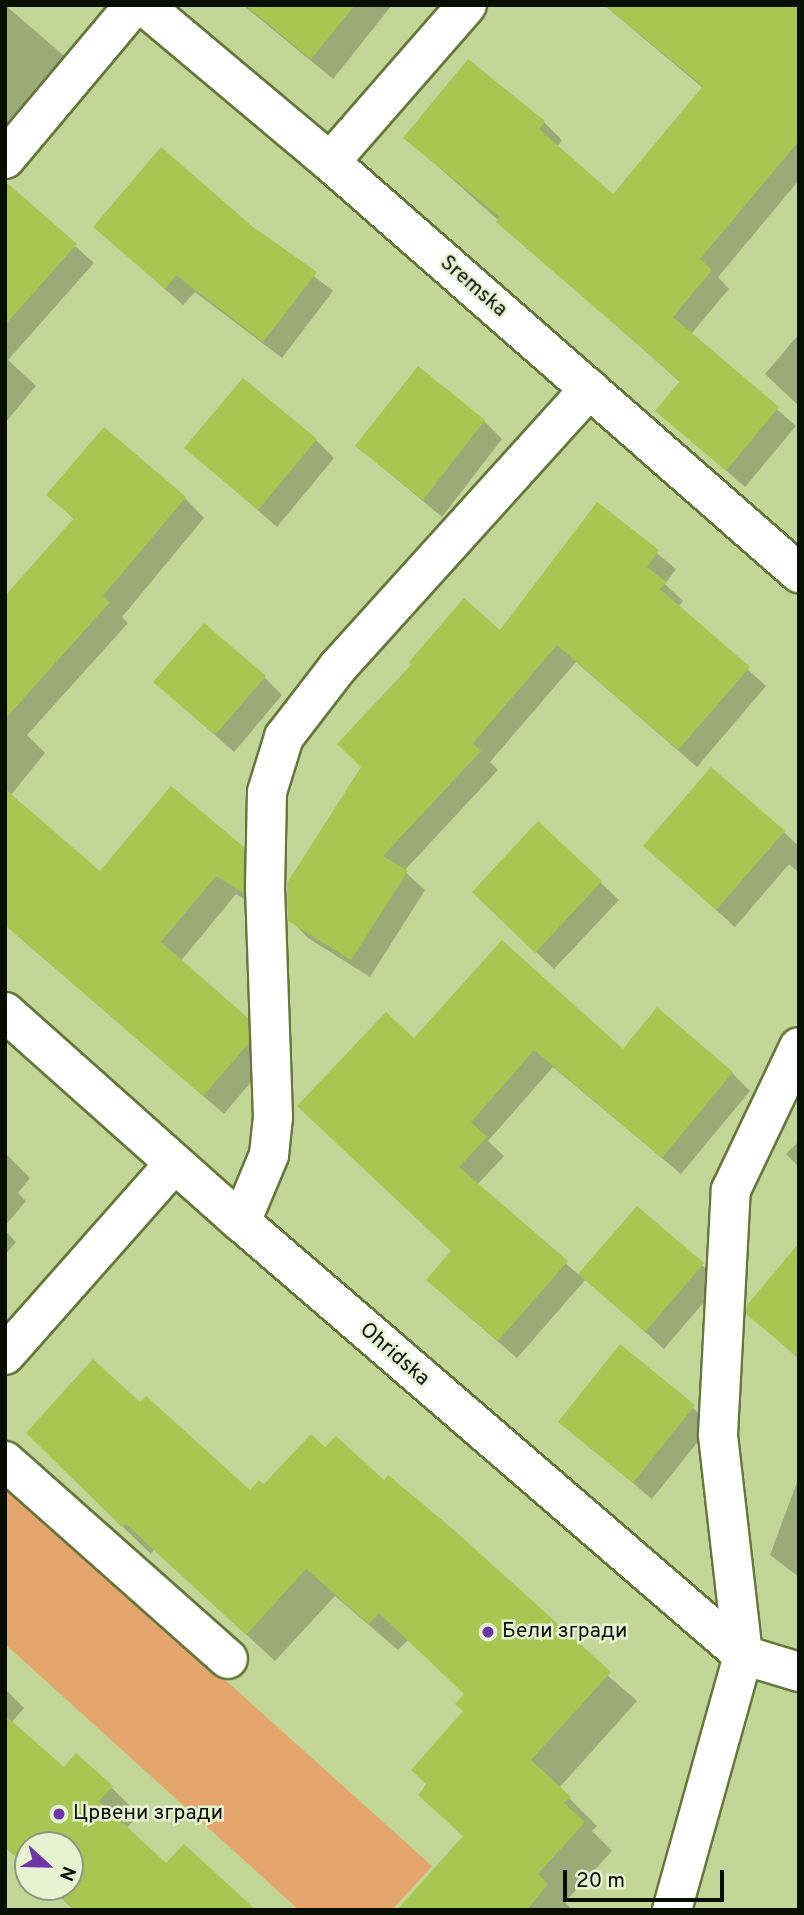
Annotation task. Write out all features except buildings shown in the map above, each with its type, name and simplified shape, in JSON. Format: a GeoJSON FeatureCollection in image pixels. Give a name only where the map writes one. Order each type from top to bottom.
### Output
{"type":"FeatureCollection","features":[{"type":"Feature","properties":{"kind":"street"},"geometry":{"type":"LineString","coordinates":[[5,159],[134,5]]}},
{"type":"Feature","properties":{"kind":"street","name":"Sremska"},"geometry":{"type":"LineString","coordinates":[[143,5],[330,162],[799,573]]}},
{"type":"Feature","properties":{"kind":"street"},"geometry":{"type":"LineString","coordinates":[[330,162],[467,5]]}},
{"type":"Feature","properties":{"kind":"street"},"geometry":{"type":"LineString","coordinates":[[241,1222],[269,1155],[274,1117],[265,888],[267,792],[284,737],[338,667],[589,389]]}},
{"type":"Feature","properties":{"kind":"street","name":"Ohridska"},"geometry":{"type":"LineString","coordinates":[[5,1012],[241,1222],[743,1655],[799,1672]]}},
{"type":"Feature","properties":{"kind":"street"},"geometry":{"type":"LineString","coordinates":[[672,1910],[743,1655],[718,1434],[731,1190],[799,1046]]}},
{"type":"Feature","properties":{"kind":"street"},"geometry":{"type":"LineString","coordinates":[[5,1355],[72,1285],[175,1163]]}},
{"type":"Feature","properties":{"kind":"street"},"geometry":{"type":"LineString","coordinates":[[5,1461],[228,1659]]}},
{"type":"Feature","properties":{"kind":"shaded area"},"geometry":{"type":"Polygon","coordinates":[[[5,1482],[432,1866],[392,1910],[299,1910],[5,1644],[5,1482]]]}},
{"type":"Feature","properties":{"kind":"place","name":"Бели згради"},"geometry":{"type":"Point","coordinates":[488,1632]}},
{"type":"Feature","properties":{"kind":"place","name":"Црвени згради"},"geometry":{"type":"Point","coordinates":[59,1814]}}]}
